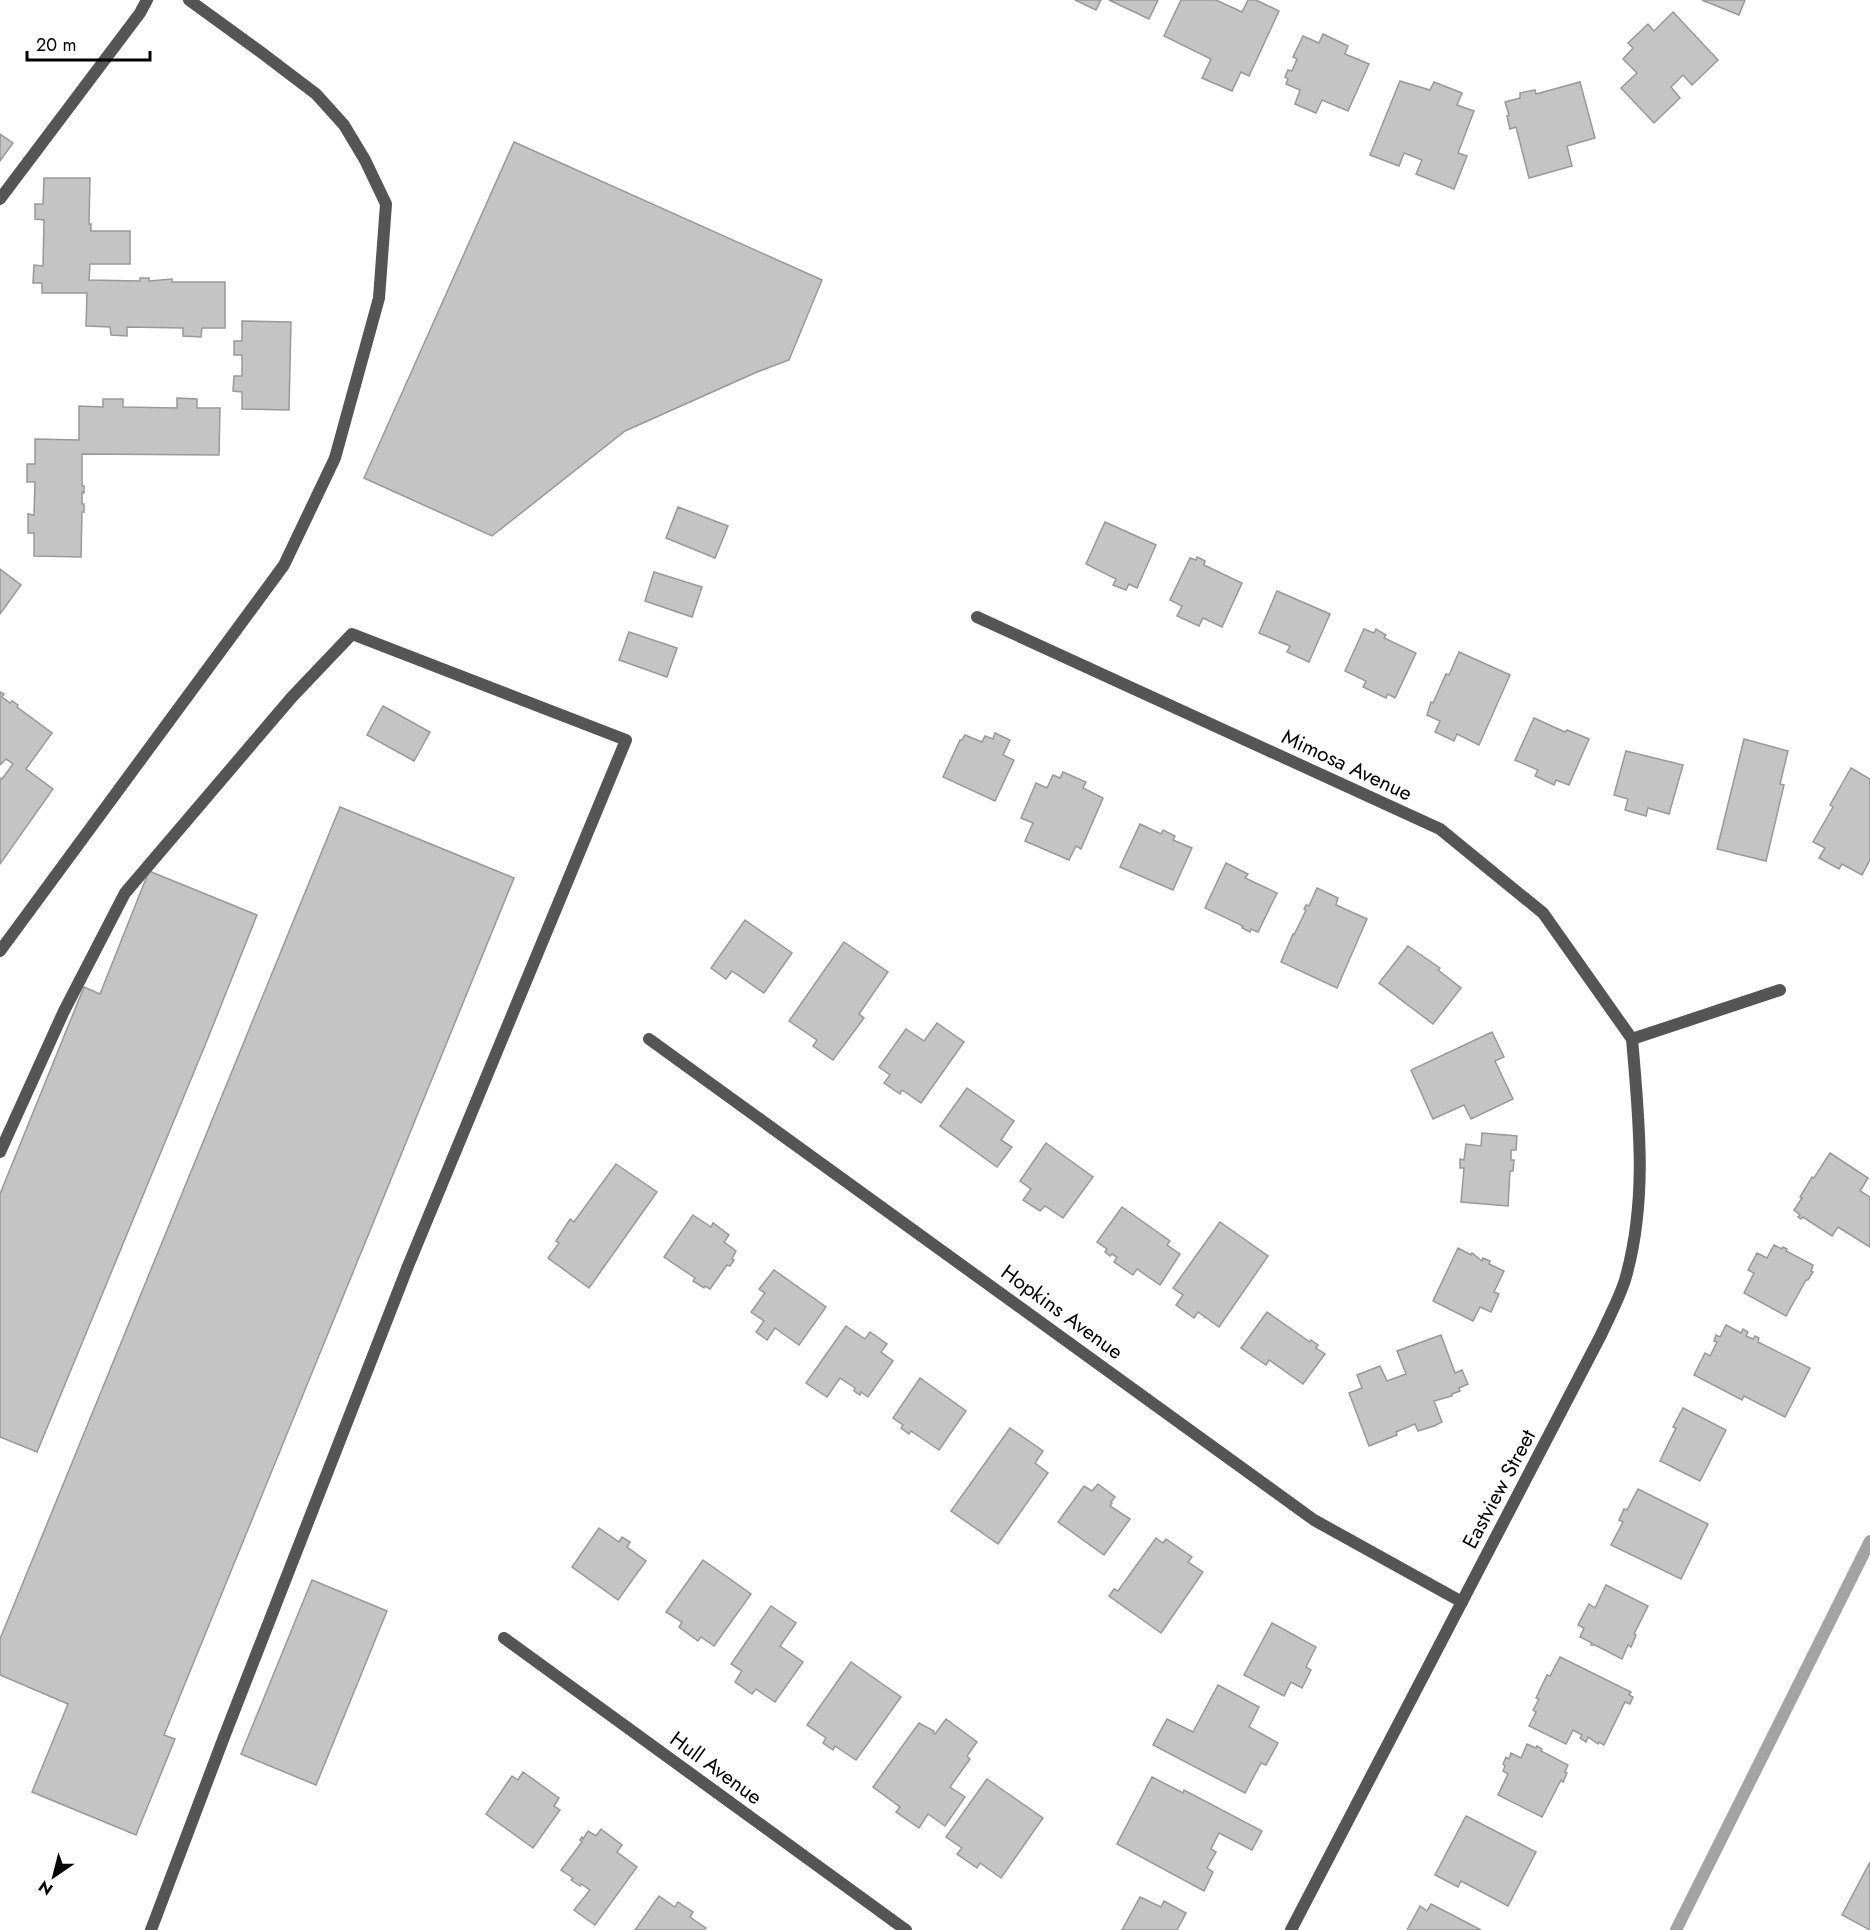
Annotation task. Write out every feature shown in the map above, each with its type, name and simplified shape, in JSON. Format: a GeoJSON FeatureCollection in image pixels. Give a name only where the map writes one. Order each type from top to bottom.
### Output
{"type":"FeatureCollection","features":[{"type":"Feature","properties":{"kind":"street"},"geometry":{"type":"LineString","coordinates":[[0,199],[147,0]]}},
{"type":"Feature","properties":{"kind":"street"},"geometry":{"type":"LineString","coordinates":[[0,951],[284,565],[335,458],[379,298],[386,204],[365,160],[344,125],[316,94],[189,0]]}},
{"type":"Feature","properties":{"kind":"street","name":"Mimosa Avenue"},"geometry":{"type":"LineString","coordinates":[[977,617],[1440,829],[1543,913],[1632,1039]]}},
{"type":"Feature","properties":{"kind":"street"},"geometry":{"type":"LineString","coordinates":[[0,1152],[64,1011],[124,893],[292,697],[351,634],[626,740],[408,1266],[151,1930]]}},
{"type":"Feature","properties":{"kind":"street"},"geometry":{"type":"LineString","coordinates":[[1632,1039],[1780,990]]}},
{"type":"Feature","properties":{"kind":"street","name":"Hopkins Avenue"},"geometry":{"type":"LineString","coordinates":[[649,1039],[1314,1520],[1462,1602]]}},
{"type":"Feature","properties":{"kind":"street","name":"Eastview Street"},"geometry":{"type":"LineString","coordinates":[[1291,1930],[1601,1335],[1624,1282],[1635,1238],[1640,1187],[1641,1140],[1632,1039]]}},
{"type":"Feature","properties":{"kind":"street","name":"Hull Avenue"},"geometry":{"type":"LineString","coordinates":[[504,1638],[906,1930]]}},
{"type":"Feature","properties":{"kind":"building"},"geometry":{"type":"Polygon","coordinates":[[[1075,0],[1101,0],[1096,10],[1075,0]]]}},
{"type":"Feature","properties":{"kind":"building"},"geometry":{"type":"Polygon","coordinates":[[[1109,0],[1158,0],[1149,19],[1109,0]]]}},
{"type":"Feature","properties":{"kind":"building"},"geometry":{"type":"Polygon","coordinates":[[[1181,0],[1216,0],[1242,12],[1248,0],[1256,0],[1279,11],[1249,76],[1241,72],[1232,91],[1202,78],[1211,59],[1164,36],[1181,0]]]}},
{"type":"Feature","properties":{"kind":"building"},"geometry":{"type":"Polygon","coordinates":[[[1702,0],[1745,0],[1739,15],[1702,0]]]}},
{"type":"Feature","properties":{"kind":"building"},"geometry":{"type":"Polygon","coordinates":[[[1673,12],[1718,60],[1692,85],[1683,75],[1671,87],[1680,98],[1654,123],[1621,88],[1637,73],[1623,59],[1633,48],[1628,43],[1648,24],[1654,31],[1673,12]]]}},
{"type":"Feature","properties":{"kind":"building"},"geometry":{"type":"Polygon","coordinates":[[[1323,34],[1348,46],[1345,54],[1369,64],[1348,111],[1322,100],[1316,113],[1295,104],[1300,90],[1286,84],[1288,79],[1285,77],[1288,70],[1292,71],[1297,59],[1293,57],[1303,36],[1319,43],[1323,34]]]}},
{"type":"Feature","properties":{"kind":"building"},"geometry":{"type":"Polygon","coordinates":[[[1400,81],[1430,90],[1434,82],[1462,93],[1457,105],[1474,111],[1458,153],[1467,156],[1454,189],[1416,174],[1422,160],[1404,153],[1399,166],[1370,155],[1400,81]]]}},
{"type":"Feature","properties":{"kind":"building"},"geometry":{"type":"Polygon","coordinates":[[[1580,82],[1595,138],[1567,146],[1572,166],[1529,178],[1516,127],[1510,129],[1505,102],[1520,98],[1520,93],[1535,90],[1536,94],[1580,82]]]}},
{"type":"Feature","properties":{"kind":"building"},"geometry":{"type":"Polygon","coordinates":[[[0,134],[13,143],[0,161],[0,134]]]}},
{"type":"Feature","properties":{"kind":"building"},"geometry":{"type":"Polygon","coordinates":[[[514,142],[822,280],[789,360],[625,431],[492,536],[364,478],[514,142]]]}},
{"type":"Feature","properties":{"kind":"building"},"geometry":{"type":"Polygon","coordinates":[[[44,178],[90,178],[89,224],[91,224],[91,231],[130,231],[130,264],[90,264],[89,280],[140,281],[140,278],[149,278],[149,281],[172,279],[172,282],[225,282],[225,328],[202,328],[201,337],[183,336],[183,328],[127,327],[127,336],[111,335],[110,327],[86,326],[87,293],[42,293],[42,283],[33,283],[34,265],[43,266],[44,220],[35,219],[35,204],[43,204],[44,178]]]}},
{"type":"Feature","properties":{"kind":"building"},"geometry":{"type":"Polygon","coordinates":[[[242,321],[291,322],[289,410],[242,409],[242,392],[233,391],[234,376],[242,376],[242,355],[234,355],[234,341],[242,341],[242,321]]]}},
{"type":"Feature","properties":{"kind":"building"},"geometry":{"type":"Polygon","coordinates":[[[177,398],[197,399],[197,408],[220,408],[219,455],[82,454],[84,512],[82,512],[81,557],[34,556],[34,533],[28,533],[28,514],[34,515],[35,482],[27,482],[27,464],[35,464],[35,439],[79,440],[79,406],[103,407],[103,399],[123,399],[123,407],[177,408],[177,398]]]}},
{"type":"Feature","properties":{"kind":"building"},"geometry":{"type":"Polygon","coordinates":[[[678,507],[728,526],[715,558],[666,538],[678,507]]]}},
{"type":"Feature","properties":{"kind":"building"},"geometry":{"type":"Polygon","coordinates":[[[1105,522],[1156,545],[1137,588],[1129,584],[1126,590],[1113,585],[1116,579],[1086,564],[1105,522]]]}},
{"type":"Feature","properties":{"kind":"building"},"geometry":{"type":"Polygon","coordinates":[[[1197,557],[1205,561],[1204,565],[1242,583],[1222,627],[1203,618],[1199,626],[1177,616],[1182,606],[1170,600],[1190,558],[1196,560],[1197,557]]]}},
{"type":"Feature","properties":{"kind":"building"},"geometry":{"type":"Polygon","coordinates":[[[0,569],[21,585],[0,614],[0,569]]]}},
{"type":"Feature","properties":{"kind":"building"},"geometry":{"type":"Polygon","coordinates":[[[654,572],[702,587],[692,617],[645,601],[654,572]]]}},
{"type":"Feature","properties":{"kind":"building"},"geometry":{"type":"Polygon","coordinates":[[[1277,591],[1330,614],[1309,662],[1287,652],[1290,646],[1259,633],[1277,591]]]}},
{"type":"Feature","properties":{"kind":"building"},"geometry":{"type":"Polygon","coordinates":[[[1364,629],[1374,633],[1376,629],[1386,635],[1384,638],[1416,653],[1395,698],[1388,694],[1386,698],[1363,687],[1366,681],[1345,671],[1364,629]]]}},
{"type":"Feature","properties":{"kind":"building"},"geometry":{"type":"Polygon","coordinates":[[[629,632],[677,648],[667,677],[619,660],[629,632]]]}},
{"type":"Feature","properties":{"kind":"building"},"geometry":{"type":"Polygon","coordinates":[[[1459,652],[1510,675],[1479,745],[1457,734],[1454,741],[1435,732],[1440,721],[1427,715],[1431,702],[1433,703],[1446,674],[1449,675],[1459,652]]]}},
{"type":"Feature","properties":{"kind":"building"},"geometry":{"type":"Polygon","coordinates":[[[0,692],[4,694],[2,697],[18,705],[17,707],[52,733],[26,769],[53,789],[0,864],[0,778],[2,779],[13,764],[6,759],[0,765],[0,692]]]}},
{"type":"Feature","properties":{"kind":"building"},"geometry":{"type":"Polygon","coordinates":[[[383,706],[430,732],[414,761],[367,735],[383,706]]]}},
{"type":"Feature","properties":{"kind":"building"},"geometry":{"type":"Polygon","coordinates":[[[1534,718],[1565,732],[1567,730],[1589,739],[1569,785],[1556,780],[1554,785],[1535,776],[1538,770],[1515,760],[1534,718]]]}},
{"type":"Feature","properties":{"kind":"building"},"geometry":{"type":"Polygon","coordinates":[[[995,733],[1010,740],[1003,755],[1014,760],[995,801],[943,777],[960,740],[965,735],[982,742],[985,736],[993,739],[995,733]]]}},
{"type":"Feature","properties":{"kind":"building"},"geometry":{"type":"Polygon","coordinates":[[[1744,739],[1788,751],[1780,784],[1784,785],[1766,861],[1717,849],[1744,739]]]}},
{"type":"Feature","properties":{"kind":"building"},"geometry":{"type":"Polygon","coordinates":[[[1626,751],[1683,765],[1669,814],[1648,808],[1646,816],[1625,810],[1628,799],[1614,795],[1626,751]]]}},
{"type":"Feature","properties":{"kind":"building"},"geometry":{"type":"Polygon","coordinates":[[[1851,768],[1870,779],[1870,860],[1862,875],[1842,864],[1839,869],[1819,858],[1825,848],[1813,842],[1833,807],[1830,805],[1851,768]]]}},
{"type":"Feature","properties":{"kind":"building"},"geometry":{"type":"Polygon","coordinates":[[[1063,772],[1086,782],[1083,788],[1103,798],[1081,849],[1076,846],[1069,860],[1025,841],[1033,823],[1021,818],[1036,783],[1047,788],[1053,775],[1060,778],[1063,772]]]}},
{"type":"Feature","properties":{"kind":"building"},"geometry":{"type":"Polygon","coordinates":[[[340,807],[514,878],[164,1735],[175,1739],[136,1835],[32,1792],[68,1704],[0,1675],[0,1639],[340,807]]]}},
{"type":"Feature","properties":{"kind":"building"},"geometry":{"type":"Polygon","coordinates":[[[1140,824],[1161,834],[1163,830],[1175,836],[1173,840],[1192,848],[1173,890],[1120,867],[1140,824]]]}},
{"type":"Feature","properties":{"kind":"building"},"geometry":{"type":"Polygon","coordinates":[[[1226,863],[1248,874],[1245,878],[1277,893],[1258,932],[1251,929],[1250,932],[1242,928],[1243,926],[1205,908],[1226,863]]]}},
{"type":"Feature","properties":{"kind":"building"},"geometry":{"type":"Polygon","coordinates":[[[149,871],[257,915],[37,1452],[0,1437],[0,1194],[84,987],[100,994],[149,871]]]}},
{"type":"Feature","properties":{"kind":"building"},"geometry":{"type":"Polygon","coordinates":[[[1317,888],[1338,898],[1336,905],[1367,919],[1337,988],[1281,962],[1306,910],[1304,909],[1306,905],[1309,906],[1317,888]]]}},
{"type":"Feature","properties":{"kind":"building"},"geometry":{"type":"Polygon","coordinates":[[[745,920],[792,953],[764,993],[732,971],[726,979],[711,968],[745,920]]]}},
{"type":"Feature","properties":{"kind":"building"},"geometry":{"type":"Polygon","coordinates":[[[844,942],[888,972],[859,1014],[864,1018],[833,1060],[813,1046],[817,1040],[789,1021],[844,942]]]}},
{"type":"Feature","properties":{"kind":"building"},"geometry":{"type":"Polygon","coordinates":[[[1408,946],[1440,968],[1438,970],[1461,988],[1433,1024],[1379,983],[1408,946]]]}},
{"type":"Feature","properties":{"kind":"building"},"geometry":{"type":"Polygon","coordinates":[[[937,1023],[964,1042],[921,1103],[902,1090],[900,1094],[884,1083],[890,1075],[879,1067],[906,1029],[924,1041],[937,1023]]]}},
{"type":"Feature","properties":{"kind":"building"},"geometry":{"type":"Polygon","coordinates":[[[1492,1032],[1504,1057],[1495,1061],[1513,1099],[1471,1119],[1464,1105],[1433,1119],[1411,1070],[1492,1032]]]}},
{"type":"Feature","properties":{"kind":"building"},"geometry":{"type":"Polygon","coordinates":[[[967,1088],[1014,1121],[1001,1140],[1012,1147],[997,1167],[940,1126],[967,1088]]]}},
{"type":"Feature","properties":{"kind":"building"},"geometry":{"type":"Polygon","coordinates":[[[1482,1133],[1517,1136],[1516,1150],[1511,1150],[1511,1160],[1514,1160],[1513,1171],[1510,1171],[1508,1206],[1461,1202],[1464,1168],[1460,1168],[1460,1159],[1464,1160],[1466,1144],[1481,1146],[1482,1133]]]}},
{"type":"Feature","properties":{"kind":"building"},"geometry":{"type":"Polygon","coordinates":[[[1046,1143],[1093,1177],[1063,1218],[1045,1206],[1040,1211],[1023,1200],[1031,1189],[1020,1181],[1046,1143]]]}},
{"type":"Feature","properties":{"kind":"building"},"geometry":{"type":"Polygon","coordinates":[[[1830,1153],[1868,1178],[1860,1191],[1870,1197],[1870,1247],[1838,1227],[1832,1236],[1803,1217],[1801,1219],[1798,1217],[1800,1215],[1794,1210],[1812,1177],[1814,1178],[1830,1153]]]}},
{"type":"Feature","properties":{"kind":"building"},"geometry":{"type":"Polygon","coordinates":[[[616,1164],[657,1192],[589,1288],[548,1258],[559,1243],[556,1241],[570,1219],[574,1222],[616,1164]]]}},
{"type":"Feature","properties":{"kind":"building"},"geometry":{"type":"Polygon","coordinates":[[[1122,1207],[1170,1241],[1167,1245],[1180,1254],[1160,1285],[1137,1269],[1133,1275],[1114,1262],[1117,1257],[1112,1254],[1110,1256],[1105,1252],[1107,1249],[1097,1242],[1122,1207]]]}},
{"type":"Feature","properties":{"kind":"building"},"geometry":{"type":"Polygon","coordinates":[[[693,1215],[711,1227],[713,1223],[729,1235],[724,1242],[736,1251],[730,1266],[727,1265],[710,1289],[693,1281],[695,1278],[664,1257],[693,1215]]]}},
{"type":"Feature","properties":{"kind":"building"},"geometry":{"type":"Polygon","coordinates":[[[1220,1222],[1268,1256],[1219,1327],[1198,1312],[1194,1318],[1176,1305],[1183,1295],[1173,1288],[1220,1222]]]}},
{"type":"Feature","properties":{"kind":"building"},"geometry":{"type":"Polygon","coordinates":[[[1774,1245],[1787,1249],[1786,1251],[1813,1265],[1811,1271],[1813,1272],[1786,1316],[1744,1293],[1754,1273],[1748,1270],[1757,1253],[1767,1258],[1774,1245]]]}},
{"type":"Feature","properties":{"kind":"building"},"geometry":{"type":"Polygon","coordinates":[[[1458,1248],[1471,1255],[1472,1253],[1482,1261],[1483,1258],[1490,1261],[1489,1264],[1504,1271],[1494,1292],[1499,1294],[1491,1312],[1480,1307],[1473,1321],[1433,1301],[1458,1248]]]}},
{"type":"Feature","properties":{"kind":"building"},"geometry":{"type":"Polygon","coordinates":[[[774,1270],[826,1307],[799,1345],[775,1328],[767,1340],[756,1332],[764,1321],[751,1312],[765,1293],[759,1289],[774,1270]]]}},
{"type":"Feature","properties":{"kind":"building"},"geometry":{"type":"Polygon","coordinates":[[[1267,1312],[1310,1342],[1311,1340],[1318,1345],[1316,1348],[1325,1354],[1303,1384],[1269,1360],[1266,1365],[1241,1348],[1267,1312]]]}},
{"type":"Feature","properties":{"kind":"building"},"geometry":{"type":"Polygon","coordinates":[[[1726,1325],[1741,1333],[1743,1329],[1748,1332],[1746,1336],[1753,1339],[1755,1336],[1759,1338],[1758,1342],[1810,1368],[1785,1417],[1744,1396],[1742,1400],[1694,1375],[1705,1353],[1710,1356],[1717,1342],[1714,1341],[1716,1335],[1720,1337],[1726,1325]]]}},
{"type":"Feature","properties":{"kind":"building"},"geometry":{"type":"Polygon","coordinates":[[[846,1326],[865,1339],[870,1332],[887,1344],[881,1352],[893,1361],[868,1397],[861,1392],[860,1395],[854,1391],[855,1388],[840,1378],[827,1397],[806,1383],[846,1326]]]}},
{"type":"Feature","properties":{"kind":"building"},"geometry":{"type":"Polygon","coordinates":[[[1441,1335],[1455,1373],[1462,1370],[1468,1384],[1459,1388],[1460,1391],[1452,1396],[1434,1401],[1442,1422],[1418,1431],[1415,1424],[1396,1432],[1397,1435],[1369,1446],[1349,1393],[1362,1388],[1357,1375],[1380,1366],[1387,1381],[1406,1374],[1397,1351],[1441,1335]]]}},
{"type":"Feature","properties":{"kind":"building"},"geometry":{"type":"Polygon","coordinates":[[[920,1378],[966,1411],[939,1450],[911,1431],[909,1434],[901,1428],[903,1425],[893,1418],[920,1378]]]}},
{"type":"Feature","properties":{"kind":"building"},"geometry":{"type":"Polygon","coordinates":[[[1683,1408],[1726,1430],[1700,1481],[1660,1461],[1683,1408]]]}},
{"type":"Feature","properties":{"kind":"building"},"geometry":{"type":"Polygon","coordinates":[[[1010,1428],[1043,1451],[1035,1463],[1048,1473],[998,1544],[951,1511],[1010,1428]]]}},
{"type":"Feature","properties":{"kind":"building"},"geometry":{"type":"Polygon","coordinates":[[[1098,1484],[1115,1497],[1110,1506],[1130,1519],[1104,1555],[1058,1522],[1084,1486],[1092,1491],[1098,1484]]]}},
{"type":"Feature","properties":{"kind":"building"},"geometry":{"type":"Polygon","coordinates":[[[1638,1489],[1708,1524],[1681,1579],[1611,1545],[1623,1522],[1619,1520],[1624,1509],[1627,1510],[1638,1489]]]}},
{"type":"Feature","properties":{"kind":"building"},"geometry":{"type":"Polygon","coordinates":[[[599,1528],[619,1542],[622,1537],[630,1542],[627,1547],[646,1561],[618,1600],[572,1567],[599,1528]]]}},
{"type":"Feature","properties":{"kind":"building"},"geometry":{"type":"Polygon","coordinates":[[[1156,1538],[1163,1543],[1166,1539],[1192,1557],[1188,1562],[1203,1572],[1161,1633],[1109,1596],[1114,1589],[1118,1591],[1156,1538]]]}},
{"type":"Feature","properties":{"kind":"building"},"geometry":{"type":"Polygon","coordinates":[[[703,1560],[751,1594],[714,1646],[701,1637],[698,1641],[679,1627],[682,1622],[666,1612],[703,1560]]]}},
{"type":"Feature","properties":{"kind":"building"},"geometry":{"type":"Polygon","coordinates":[[[312,1580],[387,1611],[316,1785],[241,1754],[312,1580]]]}},
{"type":"Feature","properties":{"kind":"building"},"geometry":{"type":"Polygon","coordinates":[[[1606,1585],[1648,1606],[1634,1634],[1636,1635],[1631,1647],[1628,1645],[1622,1659],[1591,1645],[1592,1643],[1580,1637],[1584,1628],[1578,1625],[1589,1604],[1595,1608],[1606,1585]]]}},
{"type":"Feature","properties":{"kind":"building"},"geometry":{"type":"Polygon","coordinates":[[[771,1606],[796,1623],[780,1646],[803,1662],[775,1702],[756,1689],[752,1694],[735,1682],[742,1671],[731,1664],[771,1606]]]}},
{"type":"Feature","properties":{"kind":"building"},"geometry":{"type":"Polygon","coordinates":[[[1272,1623],[1316,1647],[1306,1667],[1311,1670],[1302,1688],[1291,1682],[1284,1696],[1244,1675],[1272,1623]]]}},
{"type":"Feature","properties":{"kind":"building"},"geometry":{"type":"Polygon","coordinates":[[[1560,1657],[1631,1692],[1629,1695],[1633,1697],[1630,1704],[1625,1702],[1604,1745],[1588,1737],[1586,1742],[1580,1738],[1582,1735],[1573,1730],[1566,1744],[1529,1726],[1536,1712],[1533,1710],[1539,1699],[1536,1698],[1547,1675],[1550,1676],[1560,1657]]]}},
{"type":"Feature","properties":{"kind":"building"},"geometry":{"type":"Polygon","coordinates":[[[851,1662],[901,1697],[856,1760],[835,1746],[833,1750],[823,1743],[826,1738],[807,1725],[851,1662]]]}},
{"type":"Feature","properties":{"kind":"building"},"geometry":{"type":"Polygon","coordinates":[[[1218,1685],[1259,1707],[1249,1727],[1278,1743],[1266,1765],[1261,1763],[1245,1793],[1153,1745],[1167,1719],[1193,1732],[1218,1685]]]}},
{"type":"Feature","properties":{"kind":"building"},"geometry":{"type":"Polygon","coordinates":[[[946,1719],[977,1742],[967,1756],[970,1759],[950,1787],[965,1797],[945,1826],[928,1814],[919,1828],[896,1812],[900,1807],[873,1787],[919,1723],[934,1731],[935,1734],[946,1719]]]}},
{"type":"Feature","properties":{"kind":"building"},"geometry":{"type":"Polygon","coordinates":[[[1527,1744],[1536,1748],[1537,1746],[1542,1749],[1541,1751],[1568,1765],[1563,1782],[1561,1780],[1542,1817],[1498,1795],[1508,1774],[1503,1771],[1506,1757],[1509,1759],[1511,1753],[1521,1758],[1527,1744]]]}},
{"type":"Feature","properties":{"kind":"building"},"geometry":{"type":"Polygon","coordinates":[[[523,1772],[559,1798],[554,1806],[560,1810],[533,1848],[486,1814],[512,1776],[518,1780],[523,1772]]]}},
{"type":"Feature","properties":{"kind":"building"},"geometry":{"type":"Polygon","coordinates":[[[1152,1777],[1183,1793],[1184,1790],[1262,1831],[1252,1850],[1219,1833],[1211,1849],[1216,1852],[1207,1868],[1213,1872],[1204,1891],[1117,1844],[1152,1777]]]}},
{"type":"Feature","properties":{"kind":"building"},"geometry":{"type":"Polygon","coordinates":[[[987,1779],[1043,1818],[1001,1878],[980,1863],[977,1868],[957,1854],[962,1848],[946,1837],[987,1779]]]}},
{"type":"Feature","properties":{"kind":"building"},"geometry":{"type":"Polygon","coordinates":[[[1466,1816],[1536,1852],[1508,1906],[1461,1881],[1458,1887],[1435,1875],[1466,1816]]]}},
{"type":"Feature","properties":{"kind":"building"},"geometry":{"type":"Polygon","coordinates":[[[601,1829],[622,1845],[617,1852],[637,1867],[595,1925],[574,1910],[590,1890],[571,1880],[573,1878],[561,1870],[582,1842],[580,1840],[582,1837],[583,1839],[588,1831],[596,1836],[601,1829]]]}},
{"type":"Feature","properties":{"kind":"building"},"geometry":{"type":"Polygon","coordinates":[[[1870,1862],[1870,1930],[1842,1915],[1870,1862]]]}},
{"type":"Feature","properties":{"kind":"building"},"geometry":{"type":"Polygon","coordinates":[[[659,1896],[675,1907],[678,1902],[693,1912],[690,1917],[706,1928],[704,1930],[635,1930],[659,1896]]]}},
{"type":"Feature","properties":{"kind":"building"},"geometry":{"type":"Polygon","coordinates":[[[1140,1897],[1161,1907],[1164,1901],[1186,1913],[1177,1930],[1122,1930],[1140,1897]]]}},
{"type":"Feature","properties":{"kind":"building"},"geometry":{"type":"Polygon","coordinates":[[[1431,1904],[1481,1930],[1407,1930],[1420,1906],[1427,1911],[1431,1904]]]}},
{"type":"Feature","properties":{"kind":"waterway"},"geometry":{"type":"LineString","coordinates":[[1676,1930],[1870,1541]]}}]}
